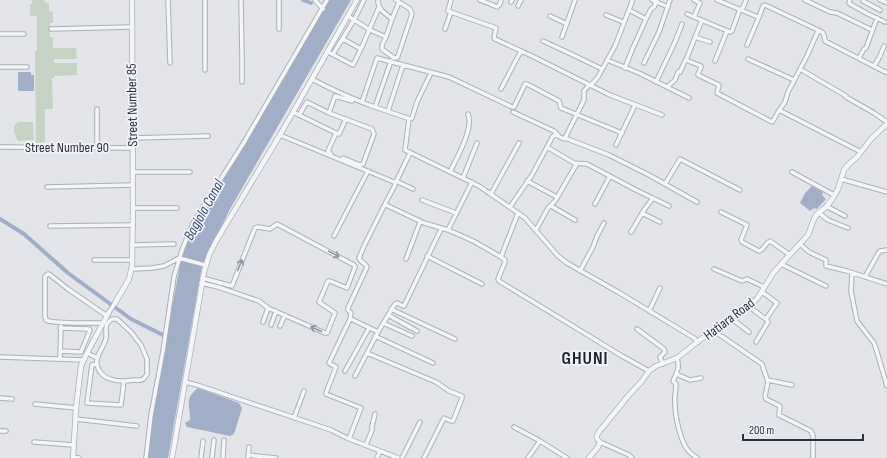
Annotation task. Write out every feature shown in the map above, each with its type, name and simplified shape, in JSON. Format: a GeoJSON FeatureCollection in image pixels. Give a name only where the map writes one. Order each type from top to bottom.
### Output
{"type":"FeatureCollection","features":[{"type":"Feature","properties":{"kind":"street","name":"Street Number 85"},"geometry":{"type":"LineString","coordinates":[[132,0],[134,225],[132,269]]}},
{"type":"Feature","properties":{"kind":"street"},"geometry":{"type":"LineString","coordinates":[[168,0],[170,63]]}},
{"type":"Feature","properties":{"kind":"street"},"geometry":{"type":"LineString","coordinates":[[205,0],[205,70]]}},
{"type":"Feature","properties":{"kind":"street"},"geometry":{"type":"LineString","coordinates":[[241,0],[242,82]]}},
{"type":"Feature","properties":{"kind":"street"},"geometry":{"type":"LineString","coordinates":[[279,0],[279,29]]}},
{"type":"Feature","properties":{"kind":"street"},"geometry":{"type":"LineString","coordinates":[[315,0],[322,9]]}},
{"type":"Feature","properties":{"kind":"street"},"geometry":{"type":"LineString","coordinates":[[146,458],[151,415],[163,351],[174,276],[193,223],[243,144],[327,0]]}},
{"type":"Feature","properties":{"kind":"street"},"geometry":{"type":"LineString","coordinates":[[172,458],[202,280],[209,254],[301,99],[357,0]]}},
{"type":"Feature","properties":{"kind":"street"},"geometry":{"type":"LineString","coordinates":[[333,54],[354,20],[364,0]]}},
{"type":"Feature","properties":{"kind":"street"},"geometry":{"type":"LineString","coordinates":[[373,0],[378,3],[381,10],[392,19]]}},
{"type":"Feature","properties":{"kind":"street"},"geometry":{"type":"LineString","coordinates":[[451,0],[448,10],[451,12],[496,28],[497,30],[494,39],[610,95],[662,115]]}},
{"type":"Feature","properties":{"kind":"street"},"geometry":{"type":"LineString","coordinates":[[480,0],[495,6],[499,6],[501,0]]}},
{"type":"Feature","properties":{"kind":"street"},"geometry":{"type":"LineString","coordinates":[[518,6],[521,0]]}},
{"type":"Feature","properties":{"kind":"street"},"geometry":{"type":"LineString","coordinates":[[562,37],[575,0]]}},
{"type":"Feature","properties":{"kind":"street"},"geometry":{"type":"LineString","coordinates":[[565,138],[584,100],[584,91],[597,78],[607,60],[618,37],[632,0]]}},
{"type":"Feature","properties":{"kind":"street"},"geometry":{"type":"LineString","coordinates":[[644,63],[660,32],[670,0]]}},
{"type":"Feature","properties":{"kind":"street"},"geometry":{"type":"LineString","coordinates":[[694,0],[700,3],[694,17]]}},
{"type":"Feature","properties":{"kind":"street"},"geometry":{"type":"LineString","coordinates":[[717,0],[759,17]]}},
{"type":"Feature","properties":{"kind":"street"},"geometry":{"type":"LineString","coordinates":[[687,14],[731,32],[746,0]]}},
{"type":"Feature","properties":{"kind":"street"},"geometry":{"type":"LineString","coordinates":[[805,0],[830,12],[837,13],[872,30]]}},
{"type":"Feature","properties":{"kind":"street"},"geometry":{"type":"LineString","coordinates":[[850,0],[850,4],[885,22]]}},
{"type":"Feature","properties":{"kind":"street"},"geometry":{"type":"LineString","coordinates":[[880,0],[887,3]]}},
{"type":"Feature","properties":{"kind":"street"},"geometry":{"type":"LineString","coordinates":[[397,1],[410,9],[412,14],[397,58],[394,58],[382,49],[382,45],[392,19],[397,1]]}},
{"type":"Feature","properties":{"kind":"street"},"geometry":{"type":"LineString","coordinates":[[625,68],[646,19],[651,9],[654,7],[655,1],[668,6]]}},
{"type":"Feature","properties":{"kind":"street"},"geometry":{"type":"LineString","coordinates":[[859,9],[863,1],[880,10]]}},
{"type":"Feature","properties":{"kind":"street"},"geometry":{"type":"LineString","coordinates":[[328,52],[353,65],[370,30],[378,3]]}},
{"type":"Feature","properties":{"kind":"street"},"geometry":{"type":"LineString","coordinates":[[747,45],[763,6],[765,5],[823,33],[825,41],[887,73]]}},
{"type":"Feature","properties":{"kind":"street"},"geometry":{"type":"LineString","coordinates":[[628,10],[646,19]]}},
{"type":"Feature","properties":{"kind":"street"},"geometry":{"type":"LineString","coordinates":[[445,29],[451,12]]}},
{"type":"Feature","properties":{"kind":"street"},"geometry":{"type":"LineString","coordinates":[[606,15],[624,22]]}},
{"type":"Feature","properties":{"kind":"street"},"geometry":{"type":"LineString","coordinates":[[348,16],[370,30],[386,37]]}},
{"type":"Feature","properties":{"kind":"street"},"geometry":{"type":"LineString","coordinates":[[550,16],[567,24]]}},
{"type":"Feature","properties":{"kind":"street"},"geometry":{"type":"LineString","coordinates":[[859,58],[866,48],[877,18]]}},
{"type":"Feature","properties":{"kind":"street"},"geometry":{"type":"LineString","coordinates":[[667,87],[675,80],[686,59],[702,20]]}},
{"type":"Feature","properties":{"kind":"street"},"geometry":{"type":"LineString","coordinates":[[656,82],[682,24]]}},
{"type":"Feature","properties":{"kind":"street"},"geometry":{"type":"LineString","coordinates":[[51,29],[132,27]]}},
{"type":"Feature","properties":{"kind":"street"},"geometry":{"type":"LineString","coordinates":[[715,61],[727,31]]}},
{"type":"Feature","properties":{"kind":"street"},"geometry":{"type":"LineString","coordinates":[[686,59],[701,66],[698,75],[719,85],[716,92],[717,94],[772,122],[785,102],[788,92],[818,31]]}},
{"type":"Feature","properties":{"kind":"street"},"geometry":{"type":"LineString","coordinates":[[0,34],[24,34]]}},
{"type":"Feature","properties":{"kind":"street"},"geometry":{"type":"LineString","coordinates":[[695,36],[710,42]]}},
{"type":"Feature","properties":{"kind":"street"},"geometry":{"type":"LineString","coordinates":[[342,39],[361,49]]}},
{"type":"Feature","properties":{"kind":"street"},"geometry":{"type":"LineString","coordinates":[[543,42],[602,69]]}},
{"type":"Feature","properties":{"kind":"street"},"geometry":{"type":"LineString","coordinates":[[874,66],[884,46]]}},
{"type":"Feature","properties":{"kind":"street"},"geometry":{"type":"LineString","coordinates":[[501,89],[521,51]]}},
{"type":"Feature","properties":{"kind":"street"},"geometry":{"type":"LineString","coordinates":[[362,102],[377,58],[449,77],[512,107],[514,107],[526,84],[559,101],[561,108],[622,133]]}},
{"type":"Feature","properties":{"kind":"street"},"geometry":{"type":"LineString","coordinates":[[748,59],[794,80]]}},
{"type":"Feature","properties":{"kind":"street"},"geometry":{"type":"LineString","coordinates":[[607,60],[639,73],[689,98]]}},
{"type":"Feature","properties":{"kind":"street"},"geometry":{"type":"LineString","coordinates":[[375,107],[391,61]]}},
{"type":"Feature","properties":{"kind":"street"},"geometry":{"type":"LineString","coordinates":[[388,111],[403,64]]}},
{"type":"Feature","properties":{"kind":"street"},"geometry":{"type":"LineString","coordinates":[[0,67],[27,67]]}},
{"type":"Feature","properties":{"kind":"street"},"geometry":{"type":"LineString","coordinates":[[800,69],[874,113],[887,123]]}},
{"type":"Feature","properties":{"kind":"street"},"geometry":{"type":"LineString","coordinates":[[430,72],[412,118],[409,118],[404,150],[472,182],[491,194],[525,218],[562,260],[618,292],[694,338],[698,342]]}},
{"type":"Feature","properties":{"kind":"street"},"geometry":{"type":"LineString","coordinates":[[312,79],[334,91],[409,118]]}},
{"type":"Feature","properties":{"kind":"street"},"geometry":{"type":"LineString","coordinates":[[329,113],[335,96],[352,102]]}},
{"type":"Feature","properties":{"kind":"street"},"geometry":{"type":"LineString","coordinates":[[301,99],[329,113],[346,119],[373,130],[374,134],[363,164],[360,165],[329,153],[328,150],[336,133],[339,134],[346,119]]}},
{"type":"Feature","properties":{"kind":"street"},"geometry":{"type":"LineString","coordinates":[[299,115],[307,102]]}},
{"type":"Feature","properties":{"kind":"street"},"geometry":{"type":"LineString","coordinates":[[616,145],[635,105]]}},
{"type":"Feature","properties":{"kind":"street"},"geometry":{"type":"LineString","coordinates":[[97,109],[97,148]]}},
{"type":"Feature","properties":{"kind":"street"},"geometry":{"type":"LineString","coordinates":[[779,110],[861,152]]}},
{"type":"Feature","properties":{"kind":"street"},"geometry":{"type":"LineString","coordinates":[[293,112],[336,133]]}},
{"type":"Feature","properties":{"kind":"street"},"geometry":{"type":"LineString","coordinates":[[513,112],[554,131],[558,136],[564,139],[565,138],[609,155],[696,202]]}},
{"type":"Feature","properties":{"kind":"street"},"geometry":{"type":"LineString","coordinates":[[450,172],[468,134],[470,119],[468,114]]}},
{"type":"Feature","properties":{"kind":"street","name":"Hatiara Road"},"geometry":{"type":"LineString","coordinates":[[589,458],[600,442],[597,440],[598,433],[628,394],[649,371],[656,366],[677,358],[757,299],[774,272],[808,235],[814,219],[826,206],[838,189],[844,170],[887,123]]}},
{"type":"Feature","properties":{"kind":"street"},"geometry":{"type":"LineString","coordinates":[[280,135],[394,182],[413,188]]}},
{"type":"Feature","properties":{"kind":"street"},"geometry":{"type":"LineString","coordinates":[[133,138],[208,136]]}},
{"type":"Feature","properties":{"kind":"street"},"geometry":{"type":"LineString","coordinates":[[510,207],[532,175],[553,136],[558,136]]}},
{"type":"Feature","properties":{"kind":"street"},"geometry":{"type":"LineString","coordinates":[[463,178],[477,143]]}},
{"type":"Feature","properties":{"kind":"street"},"geometry":{"type":"LineString","coordinates":[[491,194],[519,143]]}},
{"type":"Feature","properties":{"kind":"street","name":"Street Number 90"},"geometry":{"type":"LineString","coordinates":[[0,147],[133,148]]}},
{"type":"Feature","properties":{"kind":"street"},"geometry":{"type":"LineString","coordinates":[[547,147],[574,163],[586,164],[669,206]]}},
{"type":"Feature","properties":{"kind":"street"},"geometry":{"type":"LineString","coordinates":[[350,439],[360,408],[327,395],[326,393],[336,367],[328,363],[350,319],[351,313],[348,308],[367,267],[359,260],[359,258],[410,153]]}},
{"type":"Feature","properties":{"kind":"street"},"geometry":{"type":"LineString","coordinates":[[665,184],[680,159],[740,190]]}},
{"type":"Feature","properties":{"kind":"street"},"geometry":{"type":"LineString","coordinates":[[536,230],[548,208],[557,197],[575,166],[574,163]]}},
{"type":"Feature","properties":{"kind":"street"},"geometry":{"type":"LineString","coordinates":[[334,236],[368,171]]}},
{"type":"Feature","properties":{"kind":"street"},"geometry":{"type":"LineString","coordinates":[[133,172],[190,172]]}},
{"type":"Feature","properties":{"kind":"street"},"geometry":{"type":"LineString","coordinates":[[792,172],[834,194]]}},
{"type":"Feature","properties":{"kind":"street"},"geometry":{"type":"LineString","coordinates":[[595,204],[610,176]]}},
{"type":"Feature","properties":{"kind":"street"},"geometry":{"type":"LineString","coordinates":[[841,179],[887,192]]}},
{"type":"Feature","properties":{"kind":"street"},"geometry":{"type":"LineString","coordinates":[[448,230],[472,182]]}},
{"type":"Feature","properties":{"kind":"street"},"geometry":{"type":"LineString","coordinates":[[527,182],[557,197]]}},
{"type":"Feature","properties":{"kind":"street"},"geometry":{"type":"LineString","coordinates":[[47,187],[133,185]]}},
{"type":"Feature","properties":{"kind":"street"},"geometry":{"type":"LineString","coordinates":[[631,232],[653,198]]}},
{"type":"Feature","properties":{"kind":"street"},"geometry":{"type":"LineString","coordinates":[[422,200],[456,213]]}},
{"type":"Feature","properties":{"kind":"street"},"geometry":{"type":"LineString","coordinates":[[385,204],[420,222],[448,230],[475,242],[501,257],[505,262],[498,279],[499,281],[649,371]]}},
{"type":"Feature","properties":{"kind":"street"},"geometry":{"type":"LineString","coordinates":[[551,206],[576,220]]}},
{"type":"Feature","properties":{"kind":"street"},"geometry":{"type":"LineString","coordinates":[[826,206],[845,216]]}},
{"type":"Feature","properties":{"kind":"street"},"geometry":{"type":"LineString","coordinates":[[133,209],[177,208]]}},
{"type":"Feature","properties":{"kind":"street"},"geometry":{"type":"LineString","coordinates":[[721,212],[747,225],[741,240],[742,242],[759,251],[762,250],[770,241],[790,255]]}},
{"type":"Feature","properties":{"kind":"street"},"geometry":{"type":"LineString","coordinates":[[642,213],[660,222]]}},
{"type":"Feature","properties":{"kind":"street"},"geometry":{"type":"LineString","coordinates":[[819,213],[828,220],[848,228]]}},
{"type":"Feature","properties":{"kind":"street"},"geometry":{"type":"LineString","coordinates":[[501,257],[518,214]]}},
{"type":"Feature","properties":{"kind":"street"},"geometry":{"type":"LineString","coordinates":[[406,259],[420,222]]}},
{"type":"Feature","properties":{"kind":"street"},"geometry":{"type":"LineString","coordinates":[[580,271],[604,223]]}},
{"type":"Feature","properties":{"kind":"street"},"geometry":{"type":"LineString","coordinates":[[202,280],[230,292],[261,302],[268,308],[326,333],[335,313],[319,301],[328,281],[346,288],[355,268],[354,265],[279,224],[270,230],[257,227],[255,228],[230,292]]}},
{"type":"Feature","properties":{"kind":"street"},"geometry":{"type":"LineString","coordinates":[[50,226],[134,225]]}},
{"type":"Feature","properties":{"kind":"street"},"geometry":{"type":"LineString","coordinates":[[355,376],[375,336],[396,303],[404,306],[441,229]]}},
{"type":"Feature","properties":{"kind":"street"},"geometry":{"type":"LineString","coordinates":[[133,245],[174,244]]}},
{"type":"Feature","properties":{"kind":"street"},"geometry":{"type":"LineString","coordinates":[[800,244],[809,252],[826,260],[826,266],[887,284]]}},
{"type":"Feature","properties":{"kind":"street"},"geometry":{"type":"LineString","coordinates":[[864,277],[878,252],[887,250]]}},
{"type":"Feature","properties":{"kind":"street"},"geometry":{"type":"LineString","coordinates":[[427,256],[482,284]]}},
{"type":"Feature","properties":{"kind":"street"},"geometry":{"type":"LineString","coordinates":[[79,458],[73,457],[80,372],[87,353],[129,279],[132,269],[164,266],[180,258],[206,265]]}},
{"type":"Feature","properties":{"kind":"street"},"geometry":{"type":"LineString","coordinates":[[94,260],[132,260]]}},
{"type":"Feature","properties":{"kind":"street"},"geometry":{"type":"LineString","coordinates":[[781,264],[826,286]]}},
{"type":"Feature","properties":{"kind":"street"},"geometry":{"type":"LineString","coordinates":[[714,269],[742,281],[747,279],[763,290],[777,303],[766,319]]}},
{"type":"Feature","properties":{"kind":"street"},"geometry":{"type":"LineString","coordinates":[[852,273],[851,291],[857,321],[874,343],[887,386]]}},
{"type":"Feature","properties":{"kind":"street"},"geometry":{"type":"LineString","coordinates":[[104,323],[106,338],[97,358],[97,364],[101,372],[106,377],[113,380],[124,381],[144,379],[147,374],[147,360],[141,344],[117,319],[112,319],[104,323],[60,323],[48,321],[45,318],[45,277],[49,274],[68,289],[108,314]]}},
{"type":"Feature","properties":{"kind":"street"},"geometry":{"type":"LineString","coordinates":[[202,280],[232,286]]}},
{"type":"Feature","properties":{"kind":"street"},"geometry":{"type":"LineString","coordinates":[[649,311],[660,288]]}},
{"type":"Feature","properties":{"kind":"street"},"geometry":{"type":"LineString","coordinates":[[748,306],[766,319],[768,323],[756,342]]}},
{"type":"Feature","properties":{"kind":"street"},"geometry":{"type":"LineString","coordinates":[[263,322],[268,308]]}},
{"type":"Feature","properties":{"kind":"street"},"geometry":{"type":"LineString","coordinates":[[392,309],[455,340]]}},
{"type":"Feature","properties":{"kind":"street"},"geometry":{"type":"LineString","coordinates":[[271,325],[276,311]]}},
{"type":"Feature","properties":{"kind":"street"},"geometry":{"type":"LineString","coordinates":[[280,326],[285,315]]}},
{"type":"Feature","properties":{"kind":"street"},"geometry":{"type":"LineString","coordinates":[[388,315],[417,331]]}},
{"type":"Feature","properties":{"kind":"street"},"geometry":{"type":"LineString","coordinates":[[731,318],[749,332]]}},
{"type":"Feature","properties":{"kind":"street"},"geometry":{"type":"LineString","coordinates":[[350,319],[378,332]]}},
{"type":"Feature","properties":{"kind":"street"},"geometry":{"type":"LineString","coordinates":[[60,323],[60,359]]}},
{"type":"Feature","properties":{"kind":"street"},"geometry":{"type":"LineString","coordinates":[[383,323],[412,336]]}},
{"type":"Feature","properties":{"kind":"street"},"geometry":{"type":"LineString","coordinates":[[60,328],[90,330],[82,352],[60,351]]}},
{"type":"Feature","properties":{"kind":"street"},"geometry":{"type":"LineString","coordinates":[[345,371],[369,328]]}},
{"type":"Feature","properties":{"kind":"street"},"geometry":{"type":"LineString","coordinates":[[637,329],[664,349],[665,352],[660,357],[663,364]]}},
{"type":"Feature","properties":{"kind":"street"},"geometry":{"type":"LineString","coordinates":[[714,331],[759,362],[764,368],[768,380],[766,400],[780,406],[779,415],[811,431],[813,458]]}},
{"type":"Feature","properties":{"kind":"street"},"geometry":{"type":"LineString","coordinates":[[375,336],[433,363]]}},
{"type":"Feature","properties":{"kind":"street"},"geometry":{"type":"LineString","coordinates":[[87,353],[97,358]]}},
{"type":"Feature","properties":{"kind":"street"},"geometry":{"type":"LineString","coordinates":[[367,353],[436,382],[449,391],[462,396],[453,420],[451,421],[444,418],[424,458]]}},
{"type":"Feature","properties":{"kind":"street"},"geometry":{"type":"LineString","coordinates":[[0,357],[84,360],[92,365],[97,364]]}},
{"type":"Feature","properties":{"kind":"street"},"geometry":{"type":"LineString","coordinates":[[677,358],[679,365],[673,381],[676,384],[675,404],[681,436],[688,451],[697,458]]}},
{"type":"Feature","properties":{"kind":"street"},"geometry":{"type":"LineString","coordinates":[[92,365],[87,403],[121,405],[124,381]]}},
{"type":"Feature","properties":{"kind":"street"},"geometry":{"type":"LineString","coordinates":[[676,374],[690,380],[701,378]]}},
{"type":"Feature","properties":{"kind":"street"},"geometry":{"type":"LineString","coordinates":[[768,380],[792,385]]}},
{"type":"Feature","properties":{"kind":"street"},"geometry":{"type":"LineString","coordinates":[[185,382],[331,430],[395,457]]}},
{"type":"Feature","properties":{"kind":"street"},"geometry":{"type":"LineString","coordinates":[[294,418],[304,391]]}},
{"type":"Feature","properties":{"kind":"street"},"geometry":{"type":"LineString","coordinates":[[0,398],[12,399]]}},
{"type":"Feature","properties":{"kind":"street"},"geometry":{"type":"LineString","coordinates":[[35,404],[76,408]]}},
{"type":"Feature","properties":{"kind":"street"},"geometry":{"type":"LineString","coordinates":[[366,445],[376,414]]}},
{"type":"Feature","properties":{"kind":"street"},"geometry":{"type":"LineString","coordinates":[[76,419],[137,426]]}},
{"type":"Feature","properties":{"kind":"street"},"geometry":{"type":"LineString","coordinates":[[402,458],[420,422]]}},
{"type":"Feature","properties":{"kind":"street"},"geometry":{"type":"LineString","coordinates":[[514,427],[567,458]]}},
{"type":"Feature","properties":{"kind":"street"},"geometry":{"type":"LineString","coordinates":[[0,431],[6,431]]}},
{"type":"Feature","properties":{"kind":"street"},"geometry":{"type":"LineString","coordinates":[[212,458],[214,440]]}},
{"type":"Feature","properties":{"kind":"street"},"geometry":{"type":"LineString","coordinates":[[223,458],[224,440]]}},
{"type":"Feature","properties":{"kind":"street"},"geometry":{"type":"LineString","coordinates":[[201,458],[203,441]]}},
{"type":"Feature","properties":{"kind":"street"},"geometry":{"type":"LineString","coordinates":[[528,458],[540,441]]}},
{"type":"Feature","properties":{"kind":"street"},"geometry":{"type":"LineString","coordinates":[[34,442],[74,445]]}},
{"type":"Feature","properties":{"kind":"street"},"geometry":{"type":"LineString","coordinates":[[600,442],[629,455],[632,458]]}},
{"type":"Feature","properties":{"kind":"street"},"geometry":{"type":"LineString","coordinates":[[249,447],[248,456],[276,458]]}},
{"type":"Feature","properties":{"kind":"street"},"geometry":{"type":"LineString","coordinates":[[376,458],[380,450]]}},
{"type":"Feature","properties":{"kind":"green space"},"geometry":{"type":"Polygon","coordinates":[[[32,0],[44,0],[45,3],[49,3],[49,11],[53,12],[53,23],[50,23],[50,37],[53,37],[53,48],[76,48],[77,59],[54,59],[54,63],[77,63],[77,75],[54,76],[54,78],[52,78],[53,109],[45,109],[45,142],[36,143],[35,51],[37,51],[37,16],[30,16],[30,4],[32,4],[32,0]]]}},
{"type":"Feature","properties":{"kind":"green space"},"geometry":{"type":"Polygon","coordinates":[[[18,122],[33,122],[34,140],[18,141],[14,132],[14,126],[18,122]]]}},
{"type":"Feature","properties":{"kind":"water","name":"Bagjola Canal"},"geometry":{"type":"Polygon","coordinates":[[[327,0],[351,0],[230,209],[202,266],[168,458],[144,458],[182,254],[196,223],[327,0]]]}},
{"type":"Feature","properties":{"kind":"water"},"geometry":{"type":"Polygon","coordinates":[[[18,72],[31,72],[31,75],[34,75],[34,91],[18,91],[18,72]]]}},
{"type":"Feature","properties":{"kind":"water"},"geometry":{"type":"Polygon","coordinates":[[[812,186],[823,192],[822,195],[826,199],[817,209],[814,208],[810,211],[800,203],[805,193],[812,186]]]}},
{"type":"Feature","properties":{"kind":"water"},"geometry":{"type":"Polygon","coordinates":[[[198,388],[239,403],[242,408],[234,434],[230,436],[187,427],[185,423],[190,420],[189,399],[198,388]]]}},
{"type":"Feature","properties":{"kind":"waterway"},"geometry":{"type":"LineString","coordinates":[[303,0],[311,3]]}},
{"type":"Feature","properties":{"kind":"waterway"},"geometry":{"type":"LineString","coordinates":[[0,219],[24,234],[68,273],[131,319],[167,337]]}},
{"type":"Feature","properties":{"kind":"district","name":"GHUNI"},"geometry":{"type":"Point","coordinates":[585,358]}}]}
